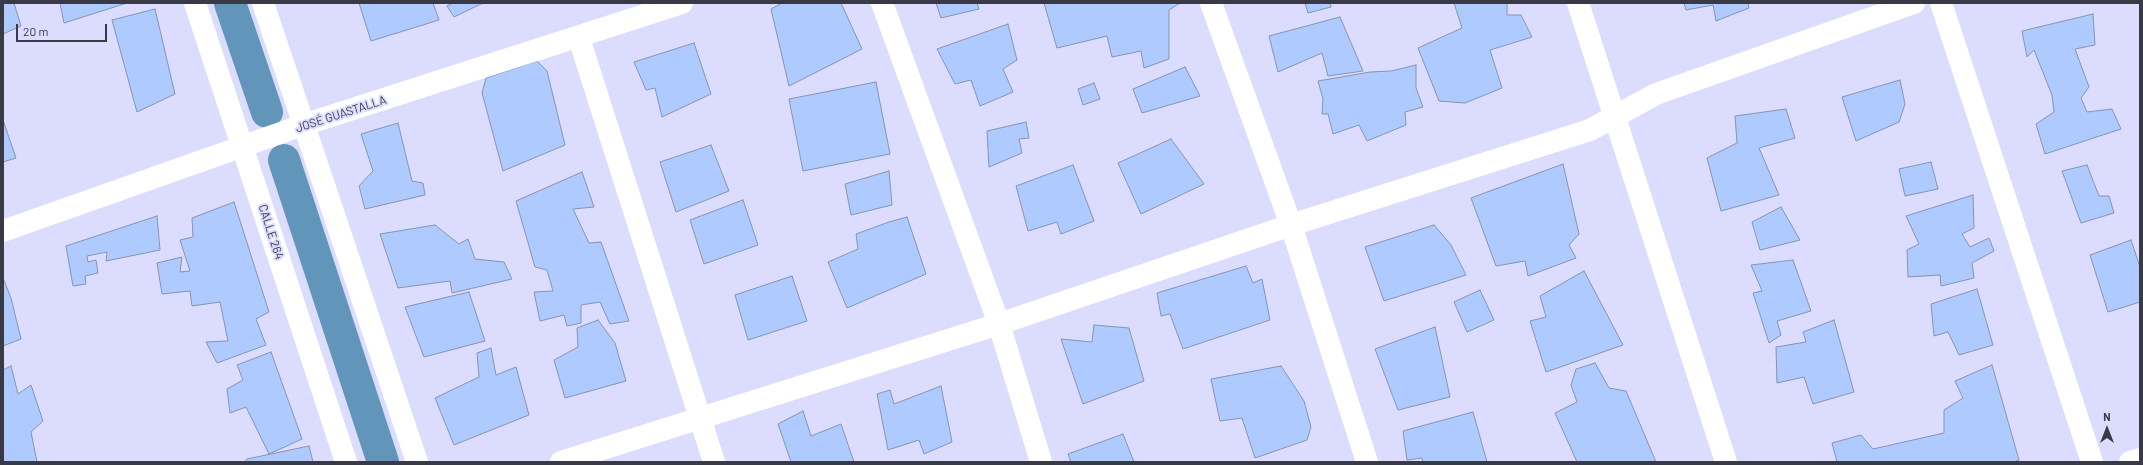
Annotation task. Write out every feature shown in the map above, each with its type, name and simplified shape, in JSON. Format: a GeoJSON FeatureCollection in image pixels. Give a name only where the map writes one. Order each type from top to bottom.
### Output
{"type":"FeatureCollection","features":[{"type":"Feature","properties":{"kind":"street","name":"CALLE 264"},"geometry":{"type":"LineString","coordinates":[[195,3],[346,462]]}},
{"type":"Feature","properties":{"kind":"street"},"geometry":{"type":"LineString","coordinates":[[263,3],[417,462]]}},
{"type":"Feature","properties":{"kind":"street","name":"JOSÉ GUASTALLA"},"geometry":{"type":"LineString","coordinates":[[3,232],[303,125],[579,38],[682,3]]}},
{"type":"Feature","properties":{"kind":"street"},"geometry":{"type":"LineString","coordinates":[[882,3],[999,324],[1041,462]]}},
{"type":"Feature","properties":{"kind":"street"},"geometry":{"type":"LineString","coordinates":[[1211,3],[1291,225],[1367,462]]}},
{"type":"Feature","properties":{"kind":"street"},"geometry":{"type":"LineString","coordinates":[[1578,3],[1726,462]]}},
{"type":"Feature","properties":{"kind":"street"},"geometry":{"type":"LineString","coordinates":[[561,462],[999,324],[1291,225],[1590,130],[1656,94],[1914,3]]}},
{"type":"Feature","properties":{"kind":"street"},"geometry":{"type":"LineString","coordinates":[[1941,3],[2092,462]]}},
{"type":"Feature","properties":{"kind":"street"},"geometry":{"type":"LineString","coordinates":[[579,38],[714,462]]}},
{"type":"Feature","properties":{"kind":"street"},"geometry":{"type":"LineString","coordinates":[[2130,462],[2140,459]]}},
{"type":"Feature","properties":{"kind":"building"},"geometry":{"type":"Polygon","coordinates":[[[3,3],[14,3],[21,26],[3,34],[3,3]]]}},
{"type":"Feature","properties":{"kind":"building"},"geometry":{"type":"Polygon","coordinates":[[[60,3],[127,3],[64,23],[60,3]]]}},
{"type":"Feature","properties":{"kind":"building"},"geometry":{"type":"Polygon","coordinates":[[[359,3],[433,3],[439,20],[371,41],[359,3]]]}},
{"type":"Feature","properties":{"kind":"building"},"geometry":{"type":"Polygon","coordinates":[[[453,3],[483,3],[454,17],[447,6],[453,3]]]}},
{"type":"Feature","properties":{"kind":"building"},"geometry":{"type":"Polygon","coordinates":[[[782,3],[841,3],[862,49],[789,86],[771,9],[782,3]]]}},
{"type":"Feature","properties":{"kind":"building"},"geometry":{"type":"Polygon","coordinates":[[[936,3],[977,3],[979,9],[941,18],[936,3]]]}},
{"type":"Feature","properties":{"kind":"building"},"geometry":{"type":"Polygon","coordinates":[[[1044,3],[1180,3],[1169,10],[1169,59],[1144,68],[1141,51],[1112,57],[1107,36],[1057,48],[1044,3]]]}},
{"type":"Feature","properties":{"kind":"building"},"geometry":{"type":"Polygon","coordinates":[[[1305,3],[1330,3],[1331,7],[1308,13],[1305,3]]]}},
{"type":"Feature","properties":{"kind":"building"},"geometry":{"type":"Polygon","coordinates":[[[1454,3],[1507,3],[1507,15],[1521,15],[1532,37],[1490,50],[1502,88],[1465,103],[1439,101],[1418,48],[1462,28],[1454,3]]]}},
{"type":"Feature","properties":{"kind":"building"},"geometry":{"type":"Polygon","coordinates":[[[1684,3],[1748,3],[1749,8],[1716,21],[1713,5],[1686,10],[1684,3]]]}},
{"type":"Feature","properties":{"kind":"building"},"geometry":{"type":"Polygon","coordinates":[[[155,9],[175,94],[137,112],[112,20],[155,9]]]}},
{"type":"Feature","properties":{"kind":"building"},"geometry":{"type":"Polygon","coordinates":[[[2093,14],[2095,45],[2075,49],[2089,87],[2081,98],[2087,112],[2112,109],[2121,129],[2045,154],[2036,124],[2054,112],[2052,95],[2034,50],[2027,57],[2022,31],[2093,14]]]}},
{"type":"Feature","properties":{"kind":"building"},"geometry":{"type":"Polygon","coordinates":[[[1340,17],[1363,71],[1328,76],[1322,53],[1278,72],[1269,36],[1340,17]]]}},
{"type":"Feature","properties":{"kind":"building"},"geometry":{"type":"Polygon","coordinates":[[[1008,24],[1017,60],[1003,69],[1013,92],[980,106],[971,80],[955,84],[937,49],[1008,24]]]}},
{"type":"Feature","properties":{"kind":"building"},"geometry":{"type":"Polygon","coordinates":[[[694,43],[711,94],[662,117],[655,88],[646,90],[634,62],[694,43]]]}},
{"type":"Feature","properties":{"kind":"building"},"geometry":{"type":"Polygon","coordinates":[[[537,61],[547,71],[565,145],[503,171],[482,93],[486,78],[537,61]]]}},
{"type":"Feature","properties":{"kind":"building"},"geometry":{"type":"Polygon","coordinates":[[[1416,65],[1416,88],[1423,107],[1405,112],[1406,125],[1367,141],[1359,125],[1333,134],[1328,114],[1322,114],[1323,99],[1318,81],[1370,72],[1391,71],[1416,65]]]}},
{"type":"Feature","properties":{"kind":"building"},"geometry":{"type":"Polygon","coordinates":[[[1185,67],[1200,96],[1142,113],[1133,89],[1185,67]]]}},
{"type":"Feature","properties":{"kind":"building"},"geometry":{"type":"Polygon","coordinates":[[[1900,80],[1905,104],[1899,122],[1856,141],[1842,97],[1900,80]]]}},
{"type":"Feature","properties":{"kind":"building"},"geometry":{"type":"Polygon","coordinates":[[[876,82],[890,154],[803,171],[789,99],[876,82]]]}},
{"type":"Feature","properties":{"kind":"building"},"geometry":{"type":"Polygon","coordinates":[[[1094,83],[1100,99],[1083,105],[1078,89],[1094,83]]]}},
{"type":"Feature","properties":{"kind":"building"},"geometry":{"type":"Polygon","coordinates":[[[1786,109],[1795,138],[1759,148],[1779,195],[1721,211],[1707,158],[1737,143],[1735,116],[1786,109]]]}},
{"type":"Feature","properties":{"kind":"building"},"geometry":{"type":"Polygon","coordinates":[[[3,120],[16,158],[3,162],[3,120]]]}},
{"type":"Feature","properties":{"kind":"building"},"geometry":{"type":"Polygon","coordinates":[[[1026,122],[1029,138],[1019,139],[1022,153],[989,167],[987,131],[1026,122]]]}},
{"type":"Feature","properties":{"kind":"building"},"geometry":{"type":"Polygon","coordinates":[[[398,123],[412,181],[423,183],[425,195],[365,209],[359,186],[373,171],[361,134],[398,123]]]}},
{"type":"Feature","properties":{"kind":"building"},"geometry":{"type":"Polygon","coordinates":[[[1171,139],[1204,184],[1141,214],[1118,163],[1171,139]]]}},
{"type":"Feature","properties":{"kind":"building"},"geometry":{"type":"Polygon","coordinates":[[[711,145],[729,191],[676,212],[660,162],[711,145]]]}},
{"type":"Feature","properties":{"kind":"building"},"geometry":{"type":"Polygon","coordinates":[[[1931,162],[1938,189],[1905,196],[1899,169],[1931,162]]]}},
{"type":"Feature","properties":{"kind":"building"},"geometry":{"type":"Polygon","coordinates":[[[1563,164],[1579,234],[1569,245],[1576,258],[1528,276],[1525,261],[1496,266],[1471,198],[1563,164]]]}},
{"type":"Feature","properties":{"kind":"building"},"geometry":{"type":"Polygon","coordinates":[[[1073,165],[1094,221],[1061,234],[1057,222],[1028,231],[1016,186],[1073,165]]]}},
{"type":"Feature","properties":{"kind":"building"},"geometry":{"type":"Polygon","coordinates":[[[2087,165],[2099,196],[2109,196],[2114,213],[2081,223],[2062,171],[2087,165]]]}},
{"type":"Feature","properties":{"kind":"building"},"geometry":{"type":"Polygon","coordinates":[[[889,171],[892,205],[851,215],[845,184],[889,171]]]}},
{"type":"Feature","properties":{"kind":"building"},"geometry":{"type":"Polygon","coordinates":[[[582,172],[594,207],[573,209],[589,243],[601,242],[629,321],[610,324],[600,302],[581,305],[581,323],[567,326],[564,315],[540,321],[534,292],[553,291],[547,270],[535,267],[516,201],[582,172]]]}},
{"type":"Feature","properties":{"kind":"building"},"geometry":{"type":"Polygon","coordinates":[[[1973,195],[1974,228],[1962,234],[1970,247],[1989,238],[1994,251],[1972,263],[1974,278],[1941,286],[1940,275],[1908,277],[1907,250],[1919,244],[1906,216],[1973,195]]]}},
{"type":"Feature","properties":{"kind":"building"},"geometry":{"type":"Polygon","coordinates":[[[743,200],[758,245],[704,264],[690,220],[743,200]]]}},
{"type":"Feature","properties":{"kind":"building"},"geometry":{"type":"Polygon","coordinates":[[[234,202],[269,312],[256,319],[266,345],[217,363],[206,342],[228,341],[220,302],[192,306],[190,291],[162,294],[157,263],[182,257],[180,272],[190,271],[180,240],[193,237],[192,218],[234,202]]]}},
{"type":"Feature","properties":{"kind":"building"},"geometry":{"type":"Polygon","coordinates":[[[1781,207],[1800,240],[1760,250],[1752,222],[1781,207]]]}},
{"type":"Feature","properties":{"kind":"building"},"geometry":{"type":"Polygon","coordinates":[[[157,216],[160,250],[106,261],[107,252],[87,256],[88,262],[96,260],[98,273],[85,276],[86,284],[73,286],[66,246],[157,216]]]}},
{"type":"Feature","properties":{"kind":"building"},"geometry":{"type":"Polygon","coordinates":[[[907,217],[926,274],[847,308],[828,262],[858,249],[856,234],[907,217]]]}},
{"type":"Feature","properties":{"kind":"building"},"geometry":{"type":"Polygon","coordinates":[[[435,225],[459,244],[468,239],[475,259],[504,262],[512,279],[452,293],[450,281],[398,288],[380,234],[435,225]]]}},
{"type":"Feature","properties":{"kind":"building"},"geometry":{"type":"Polygon","coordinates":[[[1434,225],[1451,245],[1466,275],[1384,301],[1365,247],[1434,225]]]}},
{"type":"Feature","properties":{"kind":"building"},"geometry":{"type":"Polygon","coordinates":[[[2131,240],[2140,267],[2140,302],[2108,312],[2090,255],[2131,240]]]}},
{"type":"Feature","properties":{"kind":"building"},"geometry":{"type":"Polygon","coordinates":[[[1793,260],[1811,311],[1777,321],[1781,335],[1769,343],[1753,293],[1762,291],[1751,265],[1793,260]]]}},
{"type":"Feature","properties":{"kind":"building"},"geometry":{"type":"Polygon","coordinates":[[[1246,266],[1253,283],[1262,279],[1270,320],[1183,349],[1170,314],[1161,316],[1157,293],[1246,266]]]}},
{"type":"Feature","properties":{"kind":"building"},"geometry":{"type":"Polygon","coordinates":[[[1584,271],[1623,345],[1546,372],[1530,321],[1546,317],[1540,296],[1584,271]]]}},
{"type":"Feature","properties":{"kind":"building"},"geometry":{"type":"Polygon","coordinates":[[[792,276],[807,321],[748,340],[735,295],[792,276]]]}},
{"type":"Feature","properties":{"kind":"building"},"geometry":{"type":"Polygon","coordinates":[[[3,278],[11,298],[21,339],[3,346],[3,278]]]}},
{"type":"Feature","properties":{"kind":"building"},"geometry":{"type":"Polygon","coordinates":[[[1977,289],[1993,345],[1959,355],[1948,332],[1934,336],[1931,304],[1977,289]]]}},
{"type":"Feature","properties":{"kind":"building"},"geometry":{"type":"Polygon","coordinates":[[[1480,290],[1494,320],[1467,332],[1454,302],[1480,290]]]}},
{"type":"Feature","properties":{"kind":"building"},"geometry":{"type":"Polygon","coordinates":[[[469,292],[485,341],[424,357],[405,307],[469,292]]]}},
{"type":"Feature","properties":{"kind":"building"},"geometry":{"type":"Polygon","coordinates":[[[598,320],[615,343],[626,381],[565,398],[554,360],[578,347],[577,328],[598,320]]]}},
{"type":"Feature","properties":{"kind":"building"},"geometry":{"type":"Polygon","coordinates":[[[1834,320],[1854,392],[1813,404],[1804,377],[1777,383],[1776,347],[1806,342],[1803,332],[1834,320]]]}},
{"type":"Feature","properties":{"kind":"building"},"geometry":{"type":"Polygon","coordinates":[[[1094,325],[1129,328],[1144,381],[1083,404],[1061,339],[1092,342],[1094,325]]]}},
{"type":"Feature","properties":{"kind":"building"},"geometry":{"type":"Polygon","coordinates":[[[1435,327],[1450,397],[1398,410],[1375,349],[1435,327]]]}},
{"type":"Feature","properties":{"kind":"building"},"geometry":{"type":"Polygon","coordinates":[[[491,348],[496,375],[516,367],[529,415],[454,445],[435,398],[479,377],[477,353],[491,348]]]}},
{"type":"Feature","properties":{"kind":"building"},"geometry":{"type":"Polygon","coordinates":[[[271,352],[302,439],[269,454],[246,407],[230,413],[227,389],[243,380],[237,365],[271,352]]]}},
{"type":"Feature","properties":{"kind":"building"},"geometry":{"type":"Polygon","coordinates":[[[1595,363],[1609,388],[1626,391],[1656,462],[1577,462],[1555,413],[1577,402],[1571,385],[1576,369],[1595,363]]]}},
{"type":"Feature","properties":{"kind":"building"},"geometry":{"type":"Polygon","coordinates":[[[1992,365],[2019,460],[2013,462],[1837,462],[1832,443],[1861,435],[1873,449],[1944,433],[1944,410],[1963,398],[1955,381],[1992,365]]]}},
{"type":"Feature","properties":{"kind":"building"},"geometry":{"type":"Polygon","coordinates":[[[11,366],[18,394],[31,385],[43,421],[31,432],[37,462],[3,462],[3,370],[11,366]]]}},
{"type":"Feature","properties":{"kind":"building"},"geometry":{"type":"Polygon","coordinates":[[[1281,366],[1304,401],[1311,427],[1307,440],[1255,458],[1242,418],[1220,421],[1211,379],[1281,366]]]}},
{"type":"Feature","properties":{"kind":"building"},"geometry":{"type":"Polygon","coordinates":[[[941,386],[952,442],[924,454],[919,440],[888,450],[877,394],[890,390],[894,404],[941,386]]]}},
{"type":"Feature","properties":{"kind":"building"},"geometry":{"type":"Polygon","coordinates":[[[803,411],[811,436],[841,424],[854,462],[791,462],[778,424],[803,411]]]}},
{"type":"Feature","properties":{"kind":"building"},"geometry":{"type":"Polygon","coordinates":[[[1473,412],[1487,462],[1423,462],[1422,458],[1407,460],[1403,431],[1473,412]]]}},
{"type":"Feature","properties":{"kind":"building"},"geometry":{"type":"Polygon","coordinates":[[[1123,434],[1134,462],[1071,462],[1068,454],[1123,434]]]}},
{"type":"Feature","properties":{"kind":"building"},"geometry":{"type":"Polygon","coordinates":[[[309,446],[313,462],[244,462],[247,459],[309,446]]]}},
{"type":"Feature","properties":{"kind":"waterway"},"geometry":{"type":"LineString","coordinates":[[230,3],[267,112]]}},
{"type":"Feature","properties":{"kind":"waterway"},"geometry":{"type":"LineString","coordinates":[[284,160],[383,462]]}}]}
